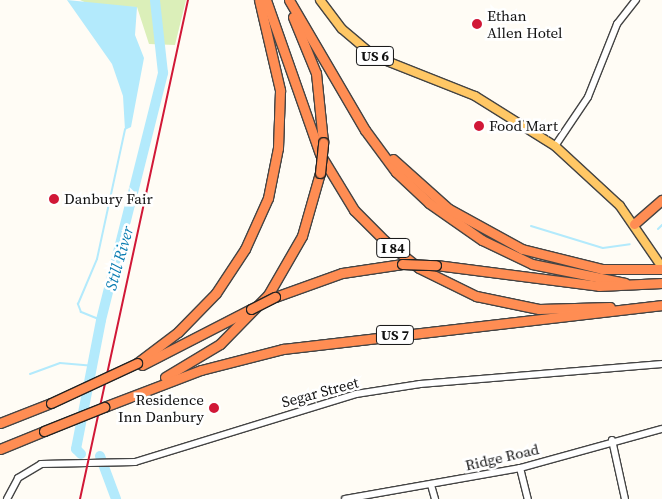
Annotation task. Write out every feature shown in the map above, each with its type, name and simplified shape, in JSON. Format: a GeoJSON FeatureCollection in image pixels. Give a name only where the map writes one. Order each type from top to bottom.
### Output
{"type":"FeatureCollection","features":[{"type":"Feature","properties":{"kind":"highway"},"geometry":{"type":"LineString","coordinates":[[136,365],[178,332],[216,293],[246,249],[268,198],[278,148],[280,90],[259,0]]}},
{"type":"Feature","properties":{"kind":"highway","name":"I 84"},"geometry":{"type":"LineString","coordinates":[[266,0],[311,134],[330,173],[354,210],[402,255],[456,288],[519,306],[562,310],[662,305]]}},
{"type":"Feature","properties":{"kind":"highway"},"geometry":{"type":"LineString","coordinates":[[0,449],[135,393],[205,356],[257,308],[302,236],[320,173],[323,142],[316,72],[283,0]]}},
{"type":"Feature","properties":{"kind":"highway"},"geometry":{"type":"LineString","coordinates":[[289,0],[338,84],[396,172],[463,228],[532,264],[626,283]]}},
{"type":"Feature","properties":{"kind":"highway"},"geometry":{"type":"LineString","coordinates":[[338,84],[400,167],[466,220],[516,246],[563,262],[651,270],[662,268]]}},
{"type":"Feature","properties":{"kind":"highway"},"geometry":{"type":"LineString","coordinates":[[634,224],[662,200]]}},
{"type":"Feature","properties":{"kind":"highway"},"geometry":{"type":"LineString","coordinates":[[634,224],[662,206]]}},
{"type":"Feature","properties":{"kind":"highway"},"geometry":{"type":"LineString","coordinates":[[0,423],[51,403],[136,365],[275,297],[342,272],[402,264],[436,265],[599,286],[626,283],[660,283]]}},
{"type":"Feature","properties":{"kind":"highway","name":"US 7"},"geometry":{"type":"LineString","coordinates":[[135,393],[220,364],[297,346],[662,305]]}},
{"type":"Feature","properties":{"kind":"main road","name":"US 6"},"geometry":{"type":"LineString","coordinates":[[320,0],[342,29],[374,56],[475,96],[556,146],[608,192],[634,224],[662,268]]}},
{"type":"Feature","properties":{"kind":"street"},"geometry":{"type":"LineString","coordinates":[[556,146],[588,97],[609,38],[633,1]]}},
{"type":"Feature","properties":{"kind":"street","name":"Segar Street"},"geometry":{"type":"LineString","coordinates":[[7,499],[18,478],[33,468],[59,462],[112,466],[169,453],[297,410],[370,392],[662,364]]}},
{"type":"Feature","properties":{"kind":"street","name":"Ridge Road"},"geometry":{"type":"LineString","coordinates":[[345,499],[520,468],[612,440],[662,429]]}},
{"type":"Feature","properties":{"kind":"street"},"geometry":{"type":"LineString","coordinates":[[612,440],[625,499]]}},
{"type":"Feature","properties":{"kind":"street"},"geometry":{"type":"LineString","coordinates":[[520,468],[528,499]]}},
{"type":"Feature","properties":{"kind":"street"},"geometry":{"type":"LineString","coordinates":[[432,485],[435,499]]}},
{"type":"Feature","properties":{"kind":"green space"},"geometry":{"type":"Polygon","coordinates":[[[80,0],[186,0],[175,45],[149,44],[137,7],[93,6],[80,0]]]}},
{"type":"Feature","properties":{"kind":"water"},"geometry":{"type":"Polygon","coordinates":[[[67,0],[137,7],[135,35],[144,58],[131,127],[125,130],[123,96],[112,64],[67,0]]]}},
{"type":"Feature","properties":{"kind":"waterway","name":"Still River"},"geometry":{"type":"LineString","coordinates":[[81,454],[76,449],[101,320],[163,73],[155,0]]}},
{"type":"Feature","properties":{"kind":"waterway"},"geometry":{"type":"LineString","coordinates":[[101,320],[81,312],[78,304],[97,259],[125,129]]}},
{"type":"Feature","properties":{"kind":"waterway"},"geometry":{"type":"LineString","coordinates":[[658,229],[662,225]]}},
{"type":"Feature","properties":{"kind":"waterway"},"geometry":{"type":"LineString","coordinates":[[531,226],[603,248],[630,244]]}},
{"type":"Feature","properties":{"kind":"waterway"},"geometry":{"type":"LineString","coordinates":[[30,374],[60,363],[92,366]]}},
{"type":"Feature","properties":{"kind":"waterway","name":"Still River"},"geometry":{"type":"LineString","coordinates":[[100,456],[116,499]]}},
{"type":"Feature","properties":{"kind":"railway"},"geometry":{"type":"LineString","coordinates":[[80,499],[188,0]]}},
{"type":"Feature","properties":{"kind":"place","name":"Ethan Allen Hotel"},"geometry":{"type":"Point","coordinates":[477,24]}},
{"type":"Feature","properties":{"kind":"place","name":"Food Mart"},"geometry":{"type":"Point","coordinates":[479,126]}},
{"type":"Feature","properties":{"kind":"place","name":"Danbury Fair"},"geometry":{"type":"Point","coordinates":[54,199]}},
{"type":"Feature","properties":{"kind":"place","name":"Residence Inn Danbury"},"geometry":{"type":"Point","coordinates":[214,408]}}]}
